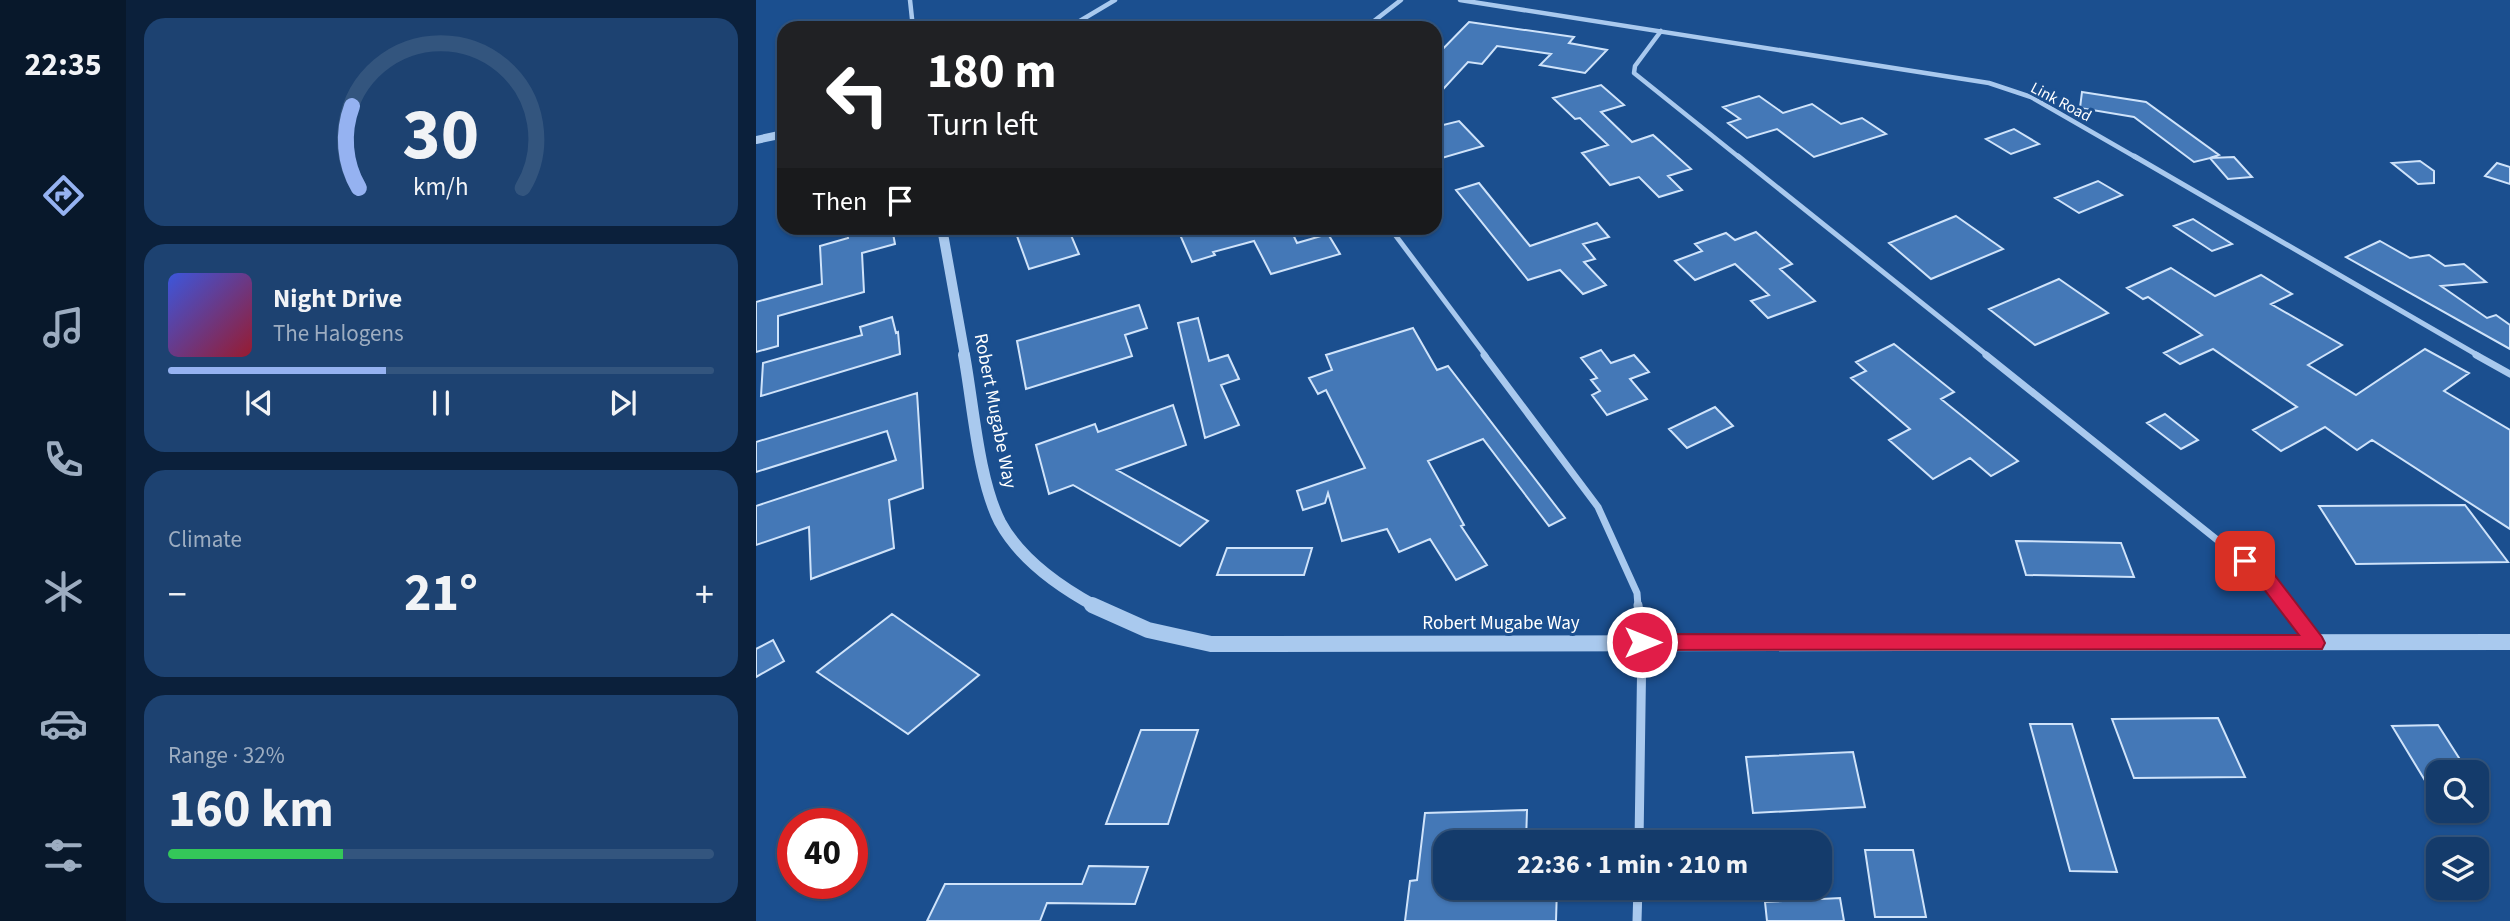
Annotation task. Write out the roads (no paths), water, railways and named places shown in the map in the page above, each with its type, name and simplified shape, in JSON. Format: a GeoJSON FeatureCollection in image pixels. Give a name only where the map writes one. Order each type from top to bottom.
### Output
{"type":"FeatureCollection","features":[{"type":"Feature","properties":{"kind":"street"},"geometry":{"type":"LineString","coordinates":[[910,0],[912,21]]}},
{"type":"Feature","properties":{"kind":"street"},"geometry":{"type":"LineString","coordinates":[[1080,21],[1115,0]]}},
{"type":"Feature","properties":{"kind":"street"},"geometry":{"type":"LineString","coordinates":[[1374,21],[1401,0]]}},
{"type":"Feature","properties":{"kind":"street","name":"Link Road"},"geometry":{"type":"LineString","coordinates":[[1460,0],[1989,83],[2031,97],[2510,374]]}},
{"type":"Feature","properties":{"kind":"street"},"geometry":{"type":"LineString","coordinates":[[1661,31],[1635,66],[1634,72],[2266,579],[2316,643]]}},
{"type":"Feature","properties":{"kind":"street"},"geometry":{"type":"LineString","coordinates":[[756,140],[777,136]]}},
{"type":"Feature","properties":{"kind":"street","name":"Robert Mugabe Way"},"geometry":{"type":"LineString","coordinates":[[944,235],[989,493],[1002,526],[1026,556],[1061,584],[1102,609],[1148,631],[1211,644],[2510,642]]}},
{"type":"Feature","properties":{"kind":"street"},"geometry":{"type":"LineString","coordinates":[[1395,235],[1598,507],[1637,593],[1642,642],[1639,830]]}},
{"type":"Feature","properties":{"kind":"street"},"geometry":{"type":"LineString","coordinates":[[1637,921],[1638,900]]}}]}
